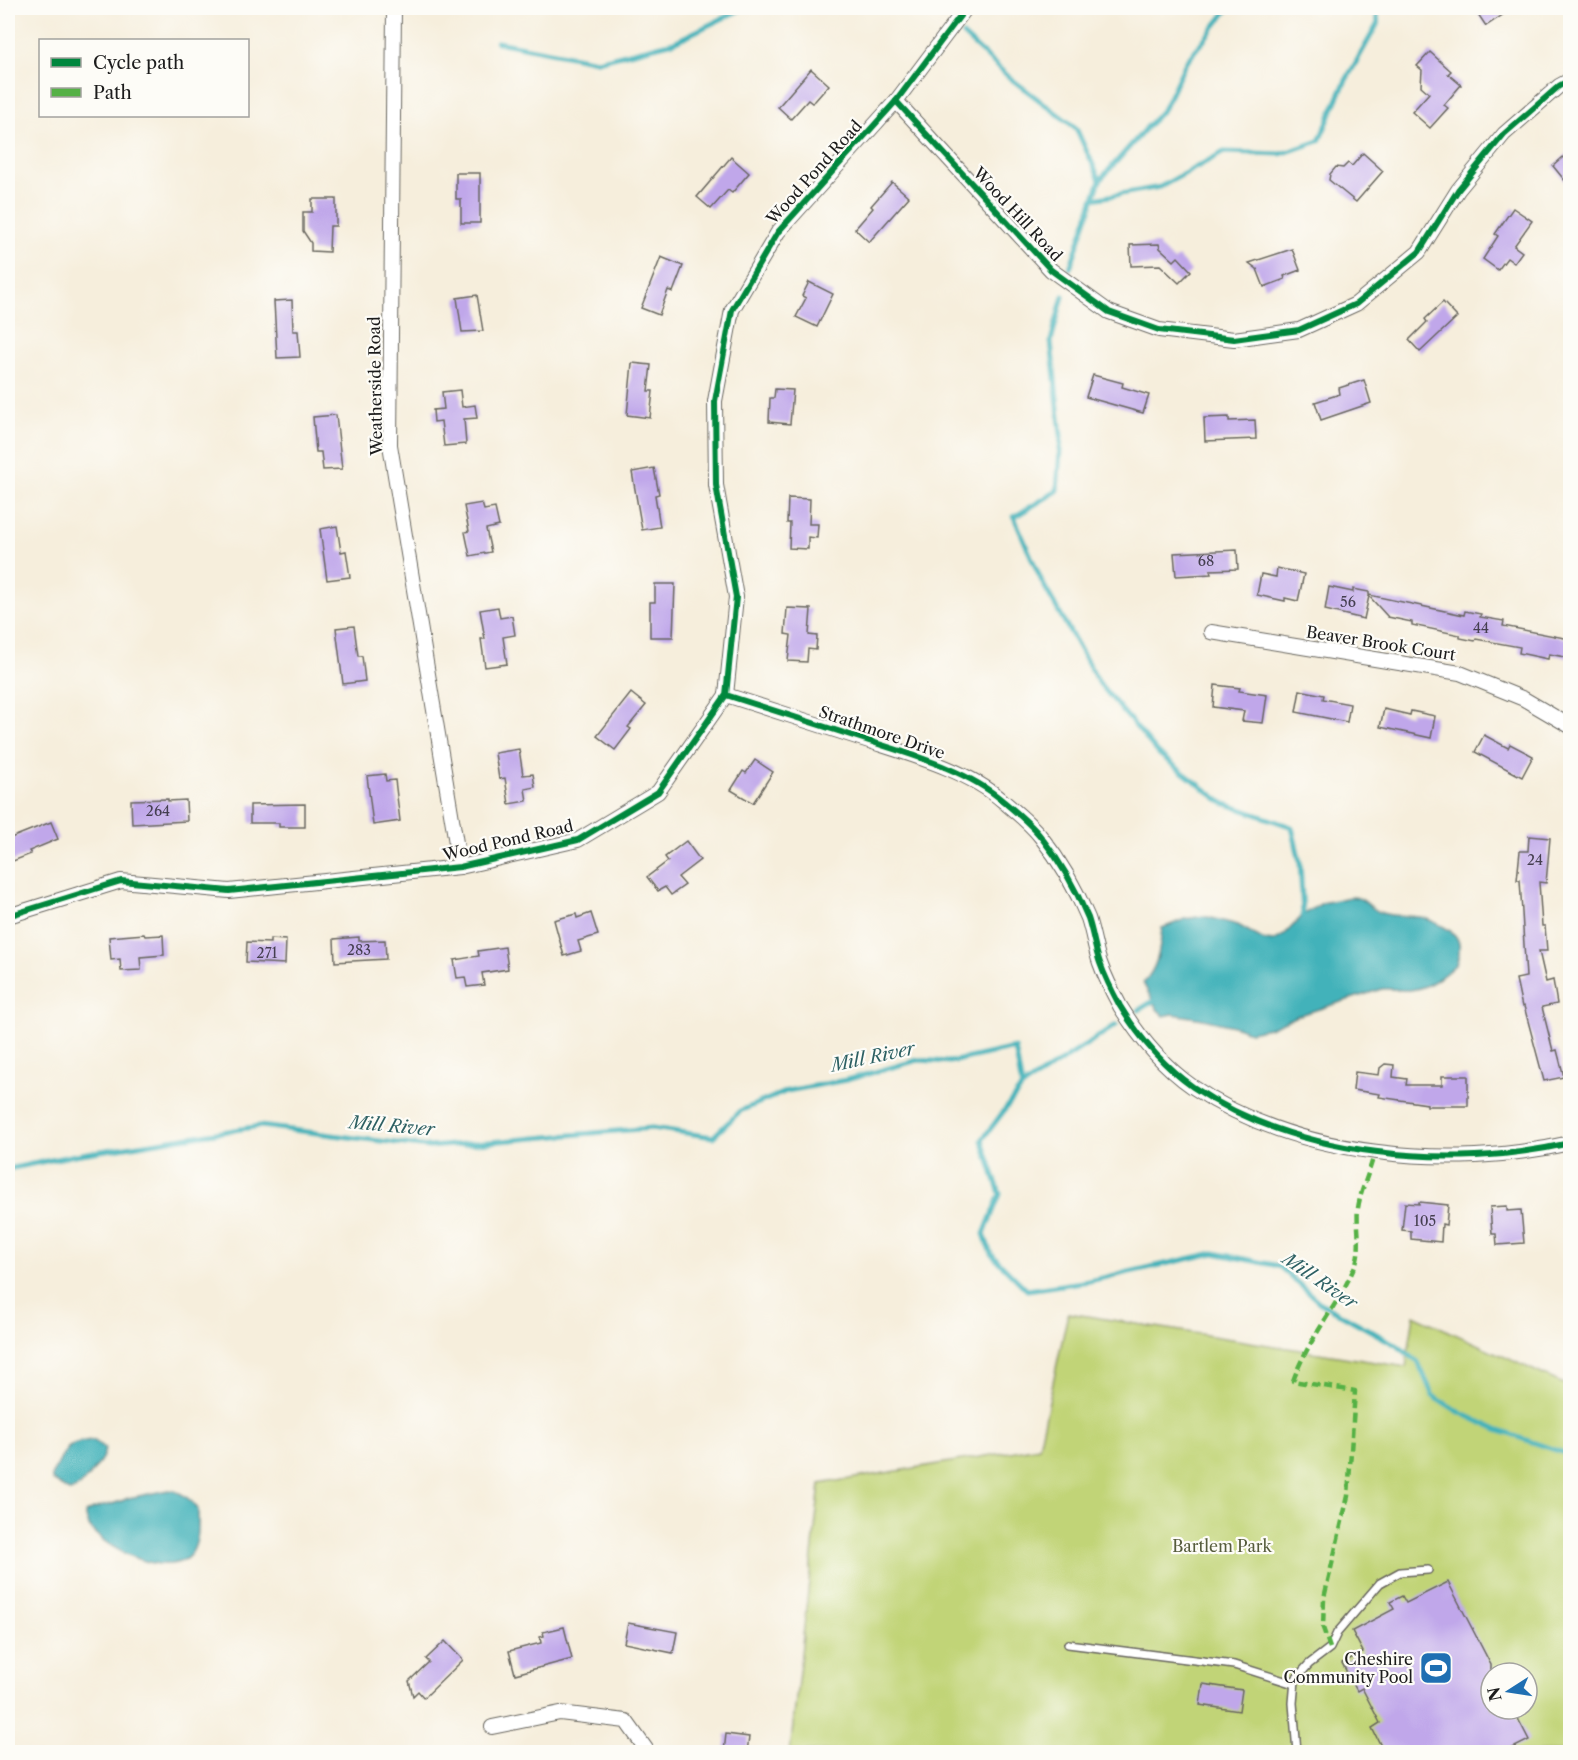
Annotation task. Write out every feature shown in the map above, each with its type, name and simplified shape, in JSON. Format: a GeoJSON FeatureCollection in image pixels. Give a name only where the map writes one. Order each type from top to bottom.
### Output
{"type":"FeatureCollection","features":[{"type":"Feature","properties":{"kind":"street","name":"Weatherside Road"},"geometry":{"type":"LineString","coordinates":[[394,8],[390,445],[460,867]]}},
{"type":"Feature","properties":{"kind":"street","name":"Wood Pond Road"},"geometry":{"type":"LineString","coordinates":[[8,916],[121,881],[229,891],[460,867],[578,840],[658,792],[726,695],[735,597],[716,485],[715,401],[732,310],[778,232],[896,101],[966,8]]}},
{"type":"Feature","properties":{"kind":"street","name":"Wood Hill Road"},"geometry":{"type":"LineString","coordinates":[[896,101],[1051,270],[1109,312],[1158,330],[1234,339],[1299,330],[1356,304],[1419,252],[1458,190],[1504,134],[1559,86],[1570,80]]}},
{"type":"Feature","properties":{"kind":"street","name":"Beaver Brook Court"},"geometry":{"type":"LineString","coordinates":[[1211,632],[1460,673],[1524,699],[1570,726]]}},
{"type":"Feature","properties":{"kind":"street","name":"Strathmore Drive"},"geometry":{"type":"LineString","coordinates":[[726,695],[913,755],[960,774],[1000,798],[1040,835],[1068,876],[1088,919],[1105,974],[1119,1004],[1148,1047],[1191,1086],[1242,1115],[1295,1135],[1400,1153],[1442,1156],[1494,1154],[1570,1143]]}},
{"type":"Feature","properties":{"kind":"street"},"geometry":{"type":"LineString","coordinates":[[492,1727],[560,1713],[626,1720],[646,1749],[645,1752]]}},
{"type":"Feature","properties":{"kind":"lane"},"geometry":{"type":"LineString","coordinates":[[1297,1752],[1295,1680],[1309,1664],[1329,1648],[1337,1633],[1380,1583],[1400,1572],[1428,1570]]}},
{"type":"Feature","properties":{"kind":"lane"},"geometry":{"type":"LineString","coordinates":[[1068,1644],[1234,1665],[1294,1684]]}},
{"type":"Feature","properties":{"kind":"green space","name":"Bartlem Park"},"geometry":{"type":"Polygon","coordinates":[[[1068,1313],[1406,1367],[1414,1315],[1570,1387],[1570,1752],[790,1752],[820,1484],[1039,1447],[1068,1313]]]}},
{"type":"Feature","properties":{"kind":"water"},"geometry":{"type":"Polygon","coordinates":[[[1350,897],[1360,899],[1382,913],[1422,917],[1445,927],[1458,939],[1459,950],[1456,964],[1441,977],[1417,989],[1382,989],[1297,1016],[1269,1028],[1250,1032],[1203,1019],[1173,1014],[1164,1016],[1157,1009],[1143,983],[1155,965],[1162,928],[1185,919],[1204,916],[1238,925],[1264,940],[1274,941],[1284,935],[1303,915],[1322,903],[1350,897]]]}},
{"type":"Feature","properties":{"kind":"water"},"geometry":{"type":"Polygon","coordinates":[[[93,1440],[105,1448],[104,1453],[97,1467],[79,1486],[69,1491],[52,1480],[54,1471],[68,1448],[75,1443],[93,1440]]]}},
{"type":"Feature","properties":{"kind":"water"},"geometry":{"type":"Polygon","coordinates":[[[169,1490],[185,1496],[198,1509],[196,1544],[191,1554],[181,1561],[168,1564],[138,1559],[108,1544],[88,1524],[85,1513],[90,1510],[128,1498],[169,1490]]]}},
{"type":"Feature","properties":{"kind":"building"},"geometry":{"type":"Polygon","coordinates":[[[1474,8],[1513,8],[1486,26],[1474,8]]]}},
{"type":"Feature","properties":{"kind":"building"},"geometry":{"type":"Polygon","coordinates":[[[1430,52],[1451,71],[1448,74],[1461,85],[1444,105],[1448,108],[1430,128],[1412,112],[1429,93],[1421,86],[1422,70],[1417,66],[1430,52]]]}},
{"type":"Feature","properties":{"kind":"building"},"geometry":{"type":"Polygon","coordinates":[[[811,69],[829,85],[815,101],[812,103],[808,100],[791,119],[778,107],[811,69]]]}},
{"type":"Feature","properties":{"kind":"building"},"geometry":{"type":"Polygon","coordinates":[[[1570,151],[1570,187],[1553,166],[1570,151]]]}},
{"type":"Feature","properties":{"kind":"building"},"geometry":{"type":"Polygon","coordinates":[[[1363,153],[1383,171],[1356,202],[1329,180],[1330,174],[1336,167],[1343,168],[1348,163],[1352,166],[1363,153]]]}},
{"type":"Feature","properties":{"kind":"building"},"geometry":{"type":"Polygon","coordinates":[[[731,157],[749,173],[732,193],[728,190],[711,209],[697,197],[731,157]]]}},
{"type":"Feature","properties":{"kind":"building"},"geometry":{"type":"Polygon","coordinates":[[[456,173],[480,173],[480,223],[461,223],[461,199],[456,199],[456,173]]]}},
{"type":"Feature","properties":{"kind":"building"},"geometry":{"type":"Polygon","coordinates":[[[892,182],[909,197],[869,242],[855,229],[892,182]]]}},
{"type":"Feature","properties":{"kind":"building"},"geometry":{"type":"Polygon","coordinates":[[[312,199],[336,199],[336,226],[330,226],[329,252],[311,251],[311,243],[303,231],[303,212],[312,212],[312,199]]]}},
{"type":"Feature","properties":{"kind":"building"},"geometry":{"type":"Polygon","coordinates":[[[1513,208],[1532,221],[1514,246],[1522,252],[1514,263],[1507,258],[1498,270],[1483,259],[1498,236],[1495,234],[1513,208]]]}},
{"type":"Feature","properties":{"kind":"building"},"geometry":{"type":"Polygon","coordinates":[[[1159,244],[1160,248],[1174,261],[1178,257],[1191,271],[1179,283],[1160,265],[1131,266],[1130,245],[1159,244]]]}},
{"type":"Feature","properties":{"kind":"building"},"geometry":{"type":"Polygon","coordinates":[[[1292,249],[1300,270],[1264,287],[1257,269],[1249,263],[1292,249]]]}},
{"type":"Feature","properties":{"kind":"building"},"geometry":{"type":"Polygon","coordinates":[[[661,257],[683,266],[673,292],[668,290],[659,315],[641,308],[661,257]]]}},
{"type":"Feature","properties":{"kind":"building"},"geometry":{"type":"Polygon","coordinates":[[[809,282],[833,294],[817,327],[796,317],[806,298],[802,296],[809,282]]]}},
{"type":"Feature","properties":{"kind":"building"},"geometry":{"type":"Polygon","coordinates":[[[477,295],[483,331],[462,332],[457,298],[477,295]]]}},
{"type":"Feature","properties":{"kind":"building"},"geometry":{"type":"Polygon","coordinates":[[[292,300],[293,331],[298,331],[300,357],[277,358],[274,301],[292,300]]]}},
{"type":"Feature","properties":{"kind":"building"},"geometry":{"type":"Polygon","coordinates":[[[1443,302],[1457,317],[1420,352],[1409,340],[1427,322],[1425,319],[1443,302]]]}},
{"type":"Feature","properties":{"kind":"building"},"geometry":{"type":"Polygon","coordinates":[[[632,363],[651,365],[648,391],[653,391],[650,418],[627,415],[632,363]]]}},
{"type":"Feature","properties":{"kind":"building"},"geometry":{"type":"Polygon","coordinates":[[[1093,375],[1123,383],[1122,387],[1149,395],[1143,413],[1086,397],[1093,375]]]}},
{"type":"Feature","properties":{"kind":"building"},"geometry":{"type":"Polygon","coordinates":[[[1364,380],[1371,403],[1321,420],[1315,402],[1340,394],[1339,388],[1364,380]]]}},
{"type":"Feature","properties":{"kind":"building"},"geometry":{"type":"Polygon","coordinates":[[[775,389],[793,390],[790,424],[769,422],[770,398],[774,398],[775,389]]]}},
{"type":"Feature","properties":{"kind":"building"},"geometry":{"type":"Polygon","coordinates":[[[460,390],[462,407],[475,405],[477,418],[464,419],[466,444],[444,446],[441,421],[434,422],[433,410],[444,409],[442,392],[460,390]]]}},
{"type":"Feature","properties":{"kind":"building"},"geometry":{"type":"Polygon","coordinates":[[[336,415],[342,469],[323,470],[321,452],[316,452],[313,417],[336,415]]]}},
{"type":"Feature","properties":{"kind":"building"},"geometry":{"type":"Polygon","coordinates":[[[1229,417],[1229,421],[1255,420],[1256,439],[1205,441],[1204,418],[1229,417]]]}},
{"type":"Feature","properties":{"kind":"building"},"geometry":{"type":"Polygon","coordinates":[[[654,468],[659,494],[655,495],[660,527],[642,530],[632,472],[654,468]]]}},
{"type":"Feature","properties":{"kind":"building"},"geometry":{"type":"Polygon","coordinates":[[[788,498],[810,499],[809,524],[818,524],[817,538],[808,537],[808,549],[789,548],[788,498]]]}},
{"type":"Feature","properties":{"kind":"building"},"geometry":{"type":"Polygon","coordinates":[[[482,503],[484,510],[495,508],[499,526],[486,529],[491,552],[470,556],[465,532],[469,531],[464,506],[482,503]]]}},
{"type":"Feature","properties":{"kind":"building"},"geometry":{"type":"Polygon","coordinates":[[[337,526],[341,552],[346,551],[350,577],[327,580],[320,529],[337,526]]]}},
{"type":"Feature","properties":{"kind":"building"},"geometry":{"type":"Polygon","coordinates":[[[1237,550],[1238,569],[1210,570],[1211,574],[1176,576],[1174,553],[1237,550]]]}},
{"type":"Feature","properties":{"kind":"building"},"geometry":{"type":"Polygon","coordinates":[[[1277,568],[1304,574],[1298,601],[1285,598],[1285,601],[1257,595],[1261,574],[1276,577],[1277,568]]]}},
{"type":"Feature","properties":{"kind":"building"},"geometry":{"type":"Polygon","coordinates":[[[655,584],[675,584],[673,637],[650,637],[650,602],[655,602],[655,584]]]}},
{"type":"Feature","properties":{"kind":"building"},"geometry":{"type":"Polygon","coordinates":[[[1329,587],[1353,592],[1353,589],[1369,592],[1369,595],[1464,615],[1465,611],[1481,614],[1480,617],[1504,621],[1503,626],[1570,639],[1570,658],[1549,654],[1548,659],[1519,653],[1520,647],[1460,638],[1460,635],[1412,625],[1412,622],[1388,617],[1369,596],[1364,619],[1325,610],[1329,587]]]}},
{"type":"Feature","properties":{"kind":"building"},"geometry":{"type":"Polygon","coordinates":[[[498,607],[500,618],[512,616],[515,635],[503,637],[507,664],[485,667],[481,639],[485,639],[480,610],[498,607]]]}},
{"type":"Feature","properties":{"kind":"building"},"geometry":{"type":"Polygon","coordinates":[[[787,608],[811,609],[809,635],[817,636],[816,650],[808,649],[807,662],[788,661],[791,635],[785,634],[787,608]]]}},
{"type":"Feature","properties":{"kind":"building"},"geometry":{"type":"Polygon","coordinates":[[[354,626],[358,656],[362,656],[365,681],[343,684],[336,628],[354,626]]]}},
{"type":"Feature","properties":{"kind":"building"},"geometry":{"type":"Polygon","coordinates":[[[1215,685],[1267,695],[1263,723],[1242,721],[1244,711],[1213,707],[1215,685]]]}},
{"type":"Feature","properties":{"kind":"building"},"geometry":{"type":"Polygon","coordinates":[[[1300,690],[1324,695],[1323,699],[1350,704],[1347,722],[1296,712],[1300,690]]]}},
{"type":"Feature","properties":{"kind":"building"},"geometry":{"type":"Polygon","coordinates":[[[631,693],[646,705],[628,727],[631,729],[615,750],[597,736],[631,693]]]}},
{"type":"Feature","properties":{"kind":"building"},"geometry":{"type":"Polygon","coordinates":[[[1384,709],[1410,715],[1411,711],[1435,716],[1431,738],[1380,727],[1384,709]]]}},
{"type":"Feature","properties":{"kind":"building"},"geometry":{"type":"Polygon","coordinates":[[[1484,735],[1508,748],[1510,744],[1533,756],[1522,777],[1475,752],[1484,735]]]}},
{"type":"Feature","properties":{"kind":"building"},"geometry":{"type":"Polygon","coordinates":[[[519,749],[523,775],[533,774],[535,787],[525,789],[527,801],[509,804],[505,778],[499,779],[495,753],[519,749]]]}},
{"type":"Feature","properties":{"kind":"building"},"geometry":{"type":"Polygon","coordinates":[[[755,760],[773,772],[753,803],[731,790],[743,771],[746,773],[755,760]]]}},
{"type":"Feature","properties":{"kind":"building"},"geometry":{"type":"Polygon","coordinates":[[[385,774],[386,781],[395,780],[400,821],[373,825],[367,776],[385,774]]]}},
{"type":"Feature","properties":{"kind":"building"},"geometry":{"type":"Polygon","coordinates":[[[168,799],[168,801],[186,800],[187,821],[132,824],[131,800],[168,799]]]}},
{"type":"Feature","properties":{"kind":"building"},"geometry":{"type":"Polygon","coordinates":[[[305,804],[305,827],[279,827],[279,823],[250,823],[250,805],[305,804]]]}},
{"type":"Feature","properties":{"kind":"building"},"geometry":{"type":"Polygon","coordinates":[[[51,822],[58,839],[29,851],[31,854],[8,863],[8,839],[51,822]]]}},
{"type":"Feature","properties":{"kind":"building"},"geometry":{"type":"Polygon","coordinates":[[[1529,836],[1550,838],[1546,883],[1539,882],[1542,926],[1545,926],[1547,951],[1539,951],[1546,982],[1553,980],[1557,1004],[1542,1007],[1553,1051],[1557,1050],[1564,1077],[1544,1081],[1516,979],[1526,977],[1520,880],[1517,880],[1520,851],[1528,851],[1529,836]]]}},
{"type":"Feature","properties":{"kind":"building"},"geometry":{"type":"Polygon","coordinates":[[[686,841],[700,860],[678,877],[685,885],[671,895],[665,887],[658,891],[647,877],[668,861],[665,857],[686,841]]]}},
{"type":"Feature","properties":{"kind":"building"},"geometry":{"type":"Polygon","coordinates":[[[591,913],[598,935],[578,941],[581,951],[564,956],[554,920],[576,914],[577,918],[591,913]]]}},
{"type":"Feature","properties":{"kind":"building"},"geometry":{"type":"Polygon","coordinates":[[[144,934],[145,936],[163,935],[164,955],[140,957],[141,970],[121,971],[120,959],[111,960],[109,937],[144,934]]]}},
{"type":"Feature","properties":{"kind":"building"},"geometry":{"type":"Polygon","coordinates":[[[359,937],[359,941],[385,940],[386,959],[335,962],[334,939],[359,937]]]}},
{"type":"Feature","properties":{"kind":"building"},"geometry":{"type":"Polygon","coordinates":[[[270,939],[286,940],[285,964],[246,962],[247,942],[270,943],[270,939]]]}},
{"type":"Feature","properties":{"kind":"building"},"geometry":{"type":"Polygon","coordinates":[[[505,947],[508,969],[482,973],[484,985],[467,987],[465,977],[457,978],[454,960],[479,956],[478,951],[505,947]]]}},
{"type":"Feature","properties":{"kind":"building"},"geometry":{"type":"Polygon","coordinates":[[[1385,1064],[1394,1065],[1393,1077],[1407,1079],[1406,1085],[1442,1085],[1442,1076],[1468,1076],[1468,1106],[1427,1106],[1427,1104],[1379,1097],[1380,1094],[1353,1090],[1355,1072],[1379,1075],[1380,1068],[1385,1064]]]}},
{"type":"Feature","properties":{"kind":"building"},"geometry":{"type":"Polygon","coordinates":[[[1419,1202],[1448,1205],[1446,1225],[1442,1224],[1441,1242],[1411,1239],[1411,1231],[1402,1230],[1405,1203],[1419,1204],[1419,1202]]]}},
{"type":"Feature","properties":{"kind":"building"},"geometry":{"type":"Polygon","coordinates":[[[1507,1206],[1507,1211],[1521,1210],[1524,1243],[1497,1245],[1496,1234],[1492,1234],[1490,1207],[1507,1206]]]}},
{"type":"Feature","properties":{"kind":"building"},"geometry":{"type":"Polygon","coordinates":[[[1448,1582],[1489,1661],[1479,1661],[1479,1721],[1519,1721],[1529,1740],[1505,1752],[1384,1752],[1372,1728],[1380,1723],[1362,1688],[1357,1691],[1342,1663],[1363,1652],[1352,1631],[1394,1609],[1390,1602],[1402,1596],[1406,1603],[1448,1582]]]}},
{"type":"Feature","properties":{"kind":"building"},"geometry":{"type":"Polygon","coordinates":[[[628,1623],[677,1632],[673,1653],[624,1643],[628,1623]]]}},
{"type":"Feature","properties":{"kind":"building"},"geometry":{"type":"Polygon","coordinates":[[[564,1627],[572,1659],[515,1674],[509,1651],[541,1643],[540,1637],[544,1636],[543,1632],[564,1627]]]}},
{"type":"Feature","properties":{"kind":"building"},"geometry":{"type":"Polygon","coordinates":[[[445,1641],[463,1660],[424,1698],[418,1691],[413,1696],[409,1681],[429,1662],[426,1659],[445,1641]]]}},
{"type":"Feature","properties":{"kind":"building"},"geometry":{"type":"Polygon","coordinates":[[[1203,1684],[1242,1690],[1239,1711],[1200,1705],[1203,1684]]]}},
{"type":"Feature","properties":{"kind":"building"},"geometry":{"type":"Polygon","coordinates":[[[726,1734],[749,1737],[747,1752],[724,1752],[726,1734]]]}},
{"type":"Feature","properties":{"kind":"waterway"},"geometry":{"type":"LineString","coordinates":[[497,42],[597,61],[674,42],[744,8]]}},
{"type":"Feature","properties":{"kind":"waterway"},"geometry":{"type":"LineString","coordinates":[[932,8],[942,16]]}},
{"type":"Feature","properties":{"kind":"waterway"},"geometry":{"type":"LineString","coordinates":[[1070,268],[1100,180],[1164,108],[1186,62],[1229,8]]}},
{"type":"Feature","properties":{"kind":"waterway"},"geometry":{"type":"LineString","coordinates":[[1093,199],[1160,187],[1224,152],[1281,154],[1319,141],[1345,82],[1378,23],[1376,8]]}},
{"type":"Feature","properties":{"kind":"waterway"},"geometry":{"type":"LineString","coordinates":[[963,35],[1010,78],[1076,128],[1100,180]]}},
{"type":"Feature","properties":{"kind":"waterway"},"geometry":{"type":"LineString","coordinates":[[1063,296],[1051,341],[1061,436],[1057,491],[1014,517],[1042,582],[1099,683],[1159,754],[1223,803],[1292,827],[1300,862],[1303,915]]}},
{"type":"Feature","properties":{"kind":"waterway"},"geometry":{"type":"LineString","coordinates":[[1139,1010],[1153,1001]]}},
{"type":"Feature","properties":{"kind":"waterway"},"geometry":{"type":"LineString","coordinates":[[1022,1087],[1116,1025]]}},
{"type":"Feature","properties":{"kind":"waterway","name":"Mill River"},"geometry":{"type":"LineString","coordinates":[[8,1169],[75,1155],[260,1126],[429,1147],[652,1128],[713,1137],[740,1111],[787,1091],[846,1080],[918,1060],[950,1062],[1015,1048],[1022,1087],[982,1140],[1000,1194],[984,1234],[991,1254],[1027,1290],[1089,1281],[1214,1253],[1279,1266],[1319,1302],[1398,1346],[1418,1362],[1433,1396],[1461,1413],[1497,1430],[1570,1455]]}},
{"type":"Feature","properties":{"kind":"marked path"},"geometry":{"type":"LineString","coordinates":[[1330,1648],[1323,1628],[1324,1598],[1348,1496],[1355,1391],[1293,1381],[1307,1350],[1342,1293],[1356,1263],[1359,1249],[1358,1208],[1375,1150]]}},
{"type":"Feature","properties":{"kind":"cycle path"},"geometry":{"type":"LineString","coordinates":[[8,916],[121,881],[229,891],[460,867],[578,840],[658,792],[726,695],[736,597],[716,485],[715,401],[732,310],[778,232],[896,101],[966,8]]}},
{"type":"Feature","properties":{"kind":"cycle path"},"geometry":{"type":"LineString","coordinates":[[896,101],[1051,270],[1109,312],[1159,330],[1234,339],[1299,330],[1356,304],[1419,252],[1458,190],[1504,134],[1559,86],[1570,80]]}},
{"type":"Feature","properties":{"kind":"cycle path"},"geometry":{"type":"LineString","coordinates":[[726,695],[938,764],[973,780],[1003,801],[1037,832],[1067,876],[1088,918],[1098,958],[1107,979],[1120,1006],[1135,1029],[1152,1050],[1182,1079],[1234,1111],[1279,1129],[1326,1143],[1376,1152],[1426,1156],[1475,1156],[1524,1152],[1570,1143]]}},
{"type":"Feature","properties":{"kind":"place","name":"Cheshire Community Pool"},"geometry":{"type":"Point","coordinates":[1436,1668]}}]}
